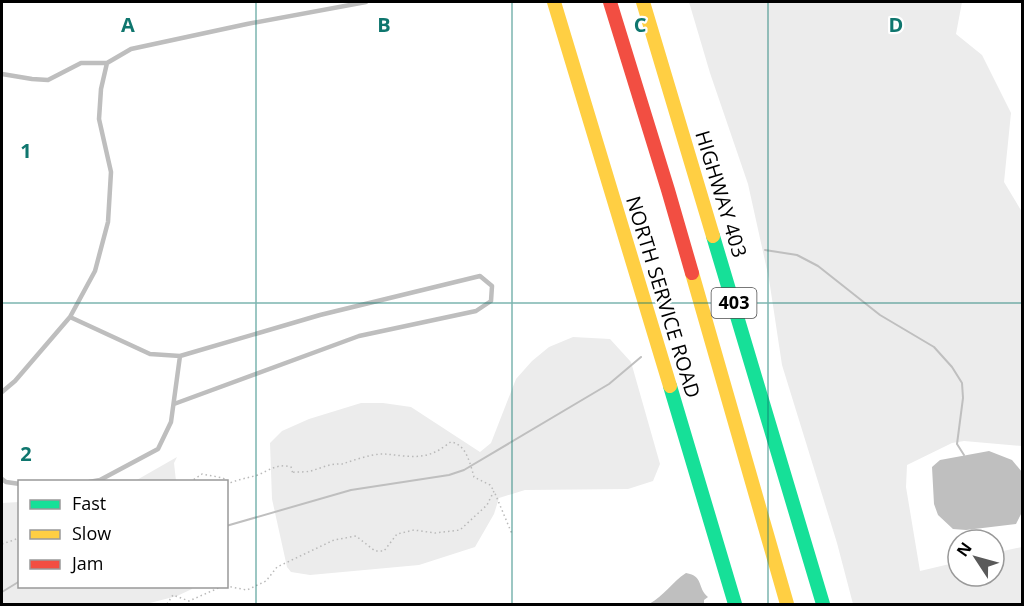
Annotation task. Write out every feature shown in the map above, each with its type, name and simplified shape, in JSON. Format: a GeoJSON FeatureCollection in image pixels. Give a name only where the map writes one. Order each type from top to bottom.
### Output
{"type":"FeatureCollection","features":[{"type":"Feature","properties":{"kind":"main road","name":"NORTH SERVICE ROAD"},"geometry":{"type":"LineString","coordinates":[[554,2],[735,604]]}},
{"type":"Feature","properties":{"kind":"main road","name":"403"},"geometry":{"type":"LineString","coordinates":[[610,2],[668,190],[787,604]]}},
{"type":"Feature","properties":{"kind":"main road","name":"HIGHWAY 403"},"geometry":{"type":"LineString","coordinates":[[643,2],[823,604]]}},
{"type":"Feature","properties":{"kind":"lane"},"geometry":{"type":"LineString","coordinates":[[2,74],[32,80],[48,80],[81,63],[107,63],[131,48],[366,2]]}},
{"type":"Feature","properties":{"kind":"lane"},"geometry":{"type":"LineString","coordinates":[[2,392],[15,381],[70,317],[95,271],[108,222],[111,172],[99,119],[101,89],[107,63]]}},
{"type":"Feature","properties":{"kind":"lane"},"geometry":{"type":"LineString","coordinates":[[70,317],[150,354],[180,357],[320,315],[480,276],[492,286],[491,301],[476,311],[359,336],[174,404]]}},
{"type":"Feature","properties":{"kind":"lane"},"geometry":{"type":"LineString","coordinates":[[100,480],[158,449],[171,422],[180,357]]}},
{"type":"Feature","properties":{"kind":"lane"},"geometry":{"type":"LineString","coordinates":[[2,479],[18,484]]}},
{"type":"Feature","properties":{"kind":"path"},"geometry":{"type":"LineString","coordinates":[[228,482],[256,476],[269,469],[285,465],[291,467],[293,474],[382,454],[422,456],[435,452],[451,441],[458,443],[464,450],[474,477],[490,485],[494,491],[512,534]]}},
{"type":"Feature","properties":{"kind":"path"},"geometry":{"type":"LineString","coordinates":[[193,480],[202,474],[226,480]]}},
{"type":"Feature","properties":{"kind":"path"},"geometry":{"type":"LineString","coordinates":[[228,586],[247,590],[266,580],[277,567],[334,540],[356,536],[375,551],[384,551],[397,534],[414,530],[435,533],[460,530],[487,505],[494,491]]}},
{"type":"Feature","properties":{"kind":"path"},"geometry":{"type":"LineString","coordinates":[[2,544],[18,538]]}},
{"type":"Feature","properties":{"kind":"path"},"geometry":{"type":"LineString","coordinates":[[167,604],[173,595],[189,601],[218,588]]}},
{"type":"Feature","properties":{"kind":"shaded area"},"geometry":{"type":"Polygon","coordinates":[[[689,2],[962,2],[956,34],[982,55],[1011,113],[1004,182],[1022,212],[1022,446],[964,441],[952,443],[907,465],[906,487],[920,571],[946,565],[946,588],[1006,588],[1006,550],[1022,547],[1022,604],[853,604],[837,543],[782,365],[769,279],[748,184],[710,73],[689,2]]]}},
{"type":"Feature","properties":{"kind":"shaded area"},"geometry":{"type":"Polygon","coordinates":[[[573,337],[610,339],[631,362],[660,464],[653,481],[628,489],[525,490],[499,498],[494,514],[475,547],[419,565],[310,575],[291,572],[287,567],[272,499],[270,443],[282,431],[309,419],[361,403],[383,403],[411,407],[480,452],[491,443],[516,379],[549,347],[573,337]]]}},
{"type":"Feature","properties":{"kind":"shaded area"},"geometry":{"type":"Polygon","coordinates":[[[989,451],[1012,460],[1022,472],[1022,512],[1016,524],[983,528],[952,528],[938,515],[934,504],[932,467],[940,460],[989,451]]]}},
{"type":"Feature","properties":{"kind":"shaded area"},"geometry":{"type":"Polygon","coordinates":[[[177,457],[174,463],[176,480],[137,480],[177,457]]]}},
{"type":"Feature","properties":{"kind":"shaded area"},"geometry":{"type":"Polygon","coordinates":[[[18,502],[18,588],[192,589],[177,596],[146,604],[2,604],[2,503],[18,502]]]}},
{"type":"Feature","properties":{"kind":"shaded area"},"geometry":{"type":"Polygon","coordinates":[[[686,573],[698,580],[708,597],[704,600],[704,604],[649,604],[659,597],[686,573]]]}},
{"type":"Feature","properties":{"kind":"waterway"},"geometry":{"type":"LineString","coordinates":[[765,250],[797,255],[818,266],[880,315],[934,347],[952,367],[962,383],[963,398],[957,444],[964,455]]}},
{"type":"Feature","properties":{"kind":"waterway"},"geometry":{"type":"LineString","coordinates":[[228,525],[351,490],[449,475],[464,470],[609,384],[641,357]]}},
{"type":"Feature","properties":{"kind":"waterway"},"geometry":{"type":"LineString","coordinates":[[2,592],[18,582]]}},
{"type":"Feature","properties":{"kind":"traffic: fast"},"geometry":{"type":"LineString","coordinates":[[713,236],[823,604]]}},
{"type":"Feature","properties":{"kind":"traffic: fast"},"geometry":{"type":"LineString","coordinates":[[670,386],[735,604]]}},
{"type":"Feature","properties":{"kind":"traffic: slow"},"geometry":{"type":"LineString","coordinates":[[554,2],[670,386]]}},
{"type":"Feature","properties":{"kind":"traffic: slow"},"geometry":{"type":"LineString","coordinates":[[643,2],[713,236]]}},
{"type":"Feature","properties":{"kind":"traffic: slow"},"geometry":{"type":"LineString","coordinates":[[692,273],[787,604]]}},
{"type":"Feature","properties":{"kind":"traffic: jam"},"geometry":{"type":"LineString","coordinates":[[610,2],[692,273]]}}]}
